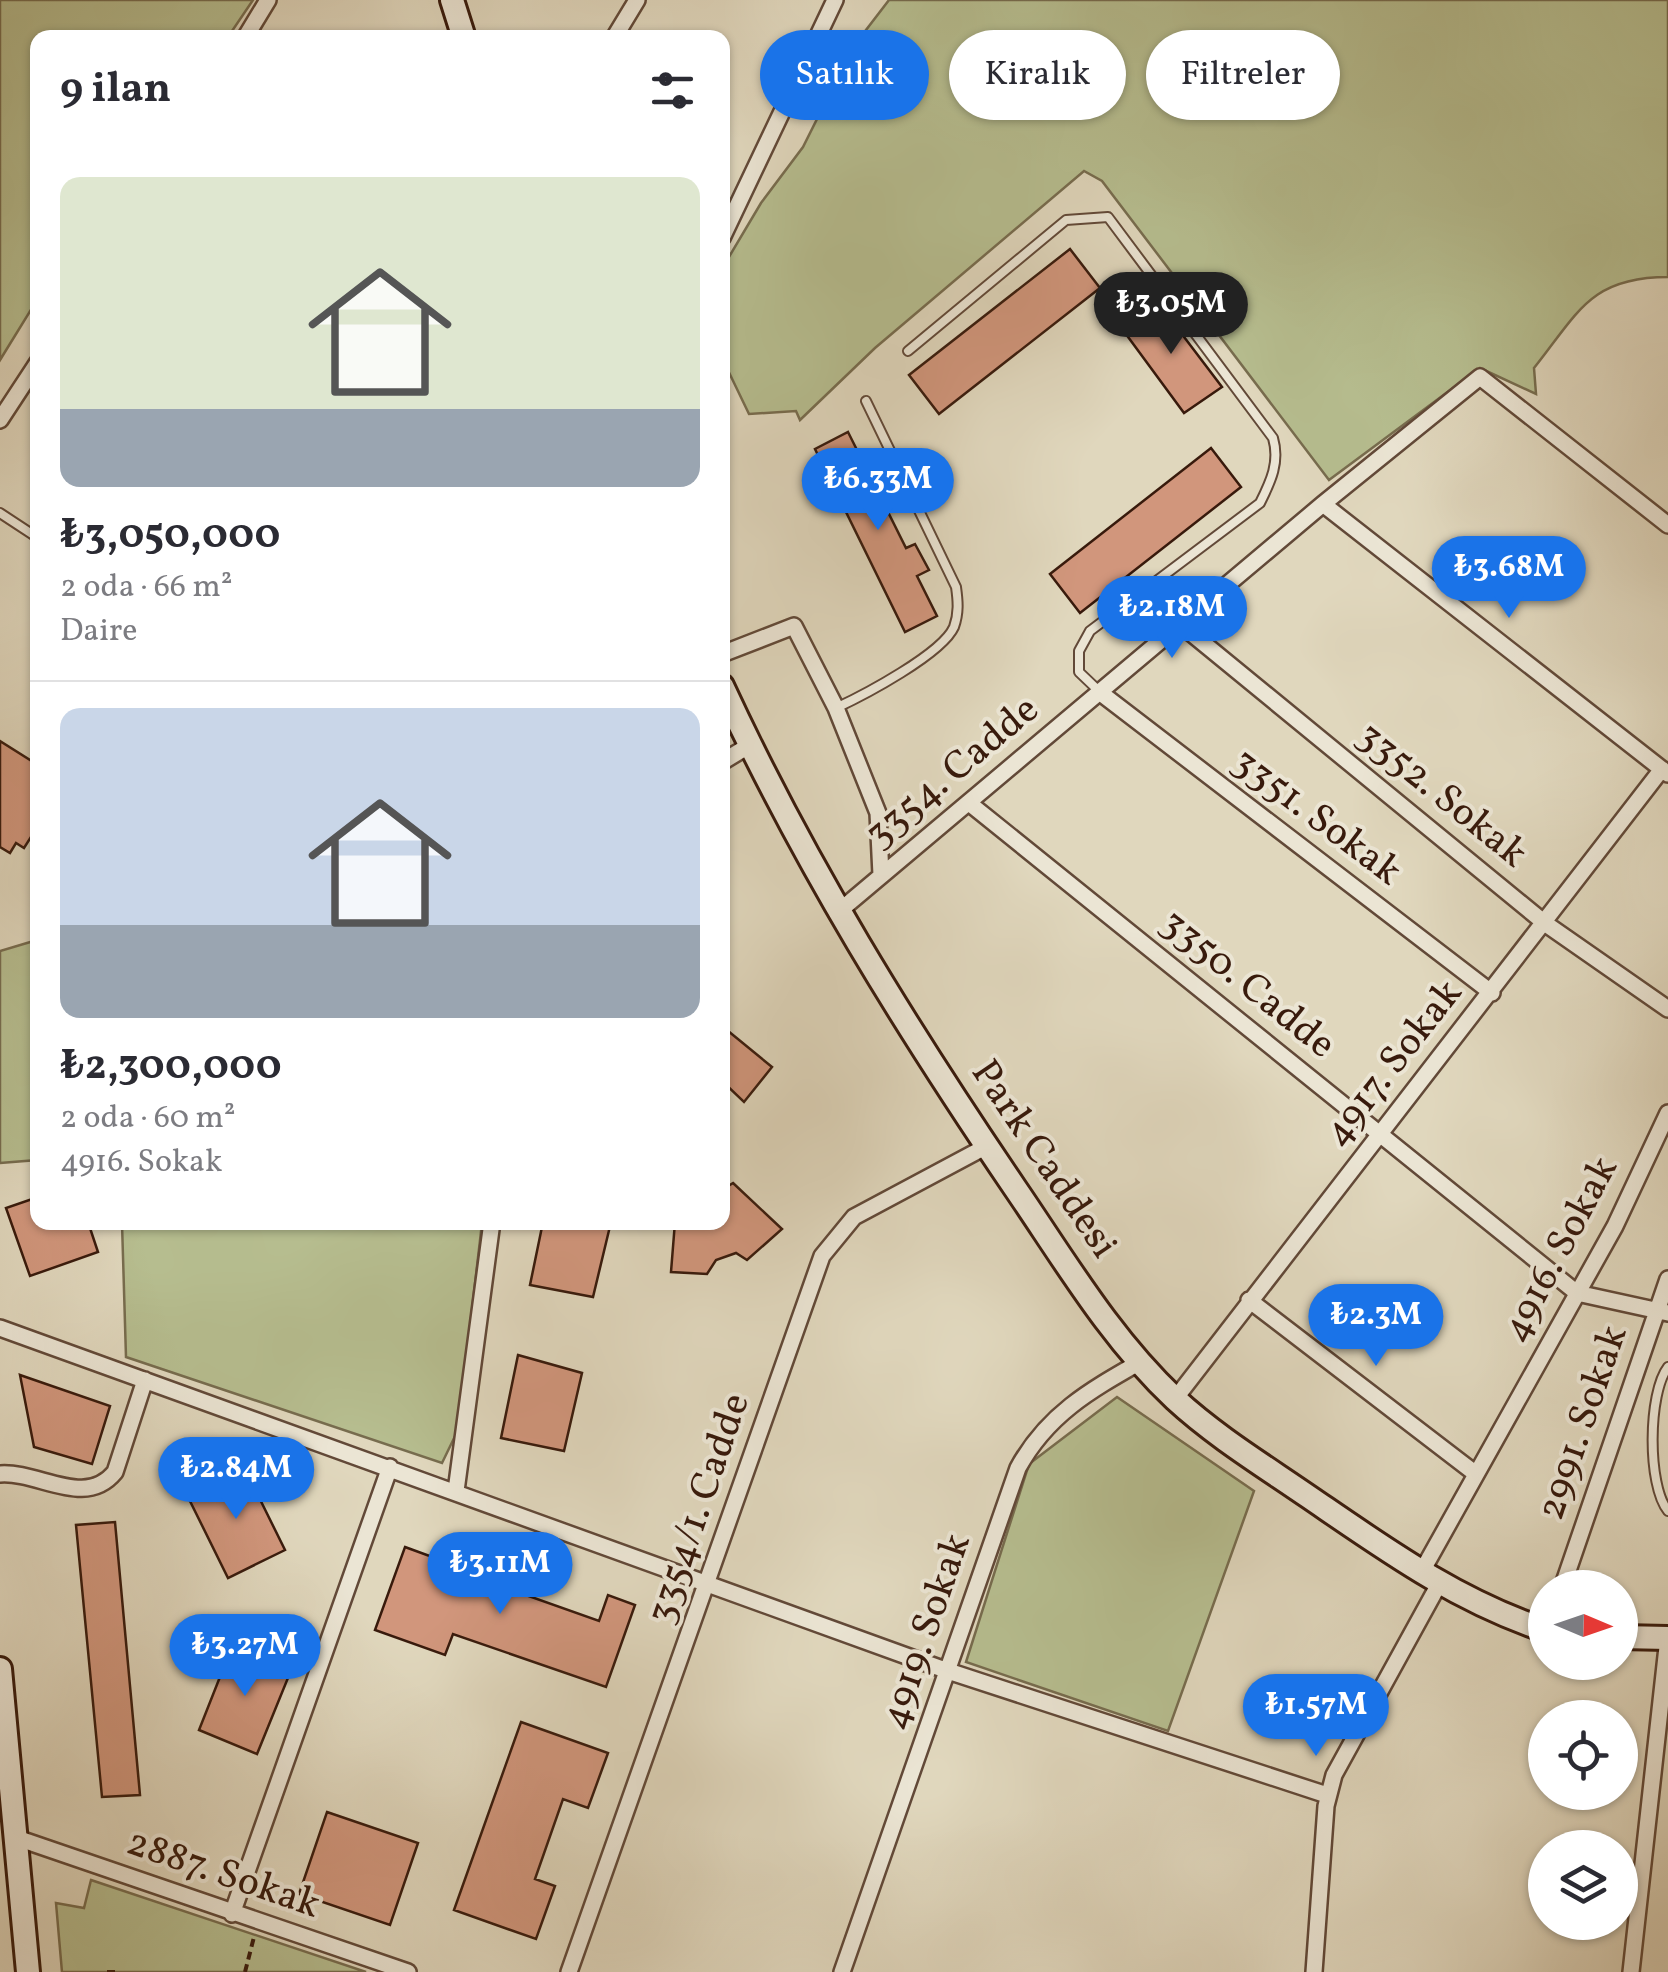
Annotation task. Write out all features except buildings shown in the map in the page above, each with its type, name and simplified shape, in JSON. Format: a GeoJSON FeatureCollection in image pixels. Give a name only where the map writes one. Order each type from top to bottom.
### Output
{"type":"FeatureCollection","features":[{"type":"Feature","properties":{"kind":"street"},"geometry":{"type":"LineString","coordinates":[[249,30],[268,0]]}},
{"type":"Feature","properties":{"kind":"street"},"geometry":{"type":"LineString","coordinates":[[452,0],[461,30]]}},
{"type":"Feature","properties":{"kind":"street"},"geometry":{"type":"LineString","coordinates":[[619,30],[637,0]]}},
{"type":"Feature","properties":{"kind":"street"},"geometry":{"type":"LineString","coordinates":[[730,221],[835,0]]}},
{"type":"Feature","properties":{"kind":"street"},"geometry":{"type":"LineString","coordinates":[[0,420],[30,374]]}},
{"type":"Feature","properties":{"kind":"street","name":"3354. Cadde"},"geometry":{"type":"LineString","coordinates":[[838,913],[1323,504],[1480,378],[1668,525]]}},
{"type":"Feature","properties":{"kind":"street"},"geometry":{"type":"LineString","coordinates":[[1323,504],[1665,772]]}},
{"type":"Feature","properties":{"kind":"street","name":"3352. Sokak"},"geometry":{"type":"LineString","coordinates":[[1180,624],[1546,924],[1668,1010]]}},
{"type":"Feature","properties":{"kind":"street"},"geometry":{"type":"LineString","coordinates":[[730,651],[794,626],[836,708],[878,814],[881,875]]}},
{"type":"Feature","properties":{"kind":"street","name":"3351. Sokak"},"geometry":{"type":"LineString","coordinates":[[1102,694],[1492,993]]}},
{"type":"Feature","properties":{"kind":"street","name":"Park Caddesi"},"geometry":{"type":"LineString","coordinates":[[730,703],[838,913],[1107,1324],[1175,1399],[1246,1454],[1430,1579],[1528,1622]]}},
{"type":"Feature","properties":{"kind":"street"},"geometry":{"type":"LineString","coordinates":[[730,757],[750,745]]}},
{"type":"Feature","properties":{"kind":"street","name":"4917. Sokak"},"geometry":{"type":"LineString","coordinates":[[1175,1399],[1665,772]]}},
{"type":"Feature","properties":{"kind":"street","name":"3350. Cadde"},"geometry":{"type":"LineString","coordinates":[[968,804],[1577,1293]]}},
{"type":"Feature","properties":{"kind":"street","name":"4916. Sokak"},"geometry":{"type":"LineString","coordinates":[[1314,1972],[1327,1795],[1344,1752],[1430,1579],[1476,1474],[1577,1293],[1668,1114]]}},
{"type":"Feature","properties":{"kind":"street","name":"3354/1. Cadde"},"geometry":{"type":"LineString","coordinates":[[569,1972],[710,1582],[812,1282],[829,1245],[865,1210],[987,1146]]}},
{"type":"Feature","properties":{"kind":"street"},"geometry":{"type":"LineString","coordinates":[[456,1491],[491,1230]]}},
{"type":"Feature","properties":{"kind":"street","name":"2991. Sokak"},"geometry":{"type":"LineString","coordinates":[[1569,1570],[1662,1312],[1668,1280]]}},
{"type":"Feature","properties":{"kind":"street"},"geometry":{"type":"LineString","coordinates":[[1577,1293],[1662,1312]]}},
{"type":"Feature","properties":{"kind":"street"},"geometry":{"type":"LineString","coordinates":[[1249,1300],[1476,1474]]}},
{"type":"Feature","properties":{"kind":"street"},"geometry":{"type":"LineString","coordinates":[[0,1328],[948,1671],[1327,1795]]}},
{"type":"Feature","properties":{"kind":"street","name":"4919. Sokak"},"geometry":{"type":"LineString","coordinates":[[842,1972],[1018,1468],[1031,1444],[1068,1404],[1140,1362]]}},
{"type":"Feature","properties":{"kind":"street"},"geometry":{"type":"LineString","coordinates":[[0,1474],[29,1475],[87,1490],[107,1482],[114,1472],[145,1380]]}},
{"type":"Feature","properties":{"kind":"street"},"geometry":{"type":"LineString","coordinates":[[232,1914],[390,1467]]}},
{"type":"Feature","properties":{"kind":"street"},"geometry":{"type":"LineString","coordinates":[[1631,1972],[1668,1638],[1638,1638]]}},
{"type":"Feature","properties":{"kind":"street"},"geometry":{"type":"LineString","coordinates":[[0,1669],[28,1972]]}},
{"type":"Feature","properties":{"kind":"street","name":"2887. Sokak"},"geometry":{"type":"LineString","coordinates":[[17,1838],[408,1972]]}},
{"type":"Feature","properties":{"kind":"lane"},"geometry":{"type":"LineString","coordinates":[[908,351],[1066,220],[1108,217],[1273,438],[1277,452],[1273,477],[1260,503],[1090,631],[1079,651],[1079,672],[1102,694]]}},
{"type":"Feature","properties":{"kind":"lane"},"geometry":{"type":"LineString","coordinates":[[836,708],[937,647],[953,629],[958,608],[956,587],[866,402]]}},
{"type":"Feature","properties":{"kind":"lane"},"geometry":{"type":"LineString","coordinates":[[0,512],[30,533]]}},
{"type":"Feature","properties":{"kind":"lane"},"geometry":{"type":"LineString","coordinates":[[1668,1367],[1659,1383],[1654,1435],[1655,1488],[1668,1511]]}},
{"type":"Feature","properties":{"kind":"path"},"geometry":{"type":"LineString","coordinates":[[245,1972],[258,1922]]}},
{"type":"Feature","properties":{"kind":"path"},"geometry":{"type":"LineString","coordinates":[[107,1972],[120,1972]]}},
{"type":"Feature","properties":{"kind":"green space"},"geometry":{"type":"Polygon","coordinates":[[[0,0],[253,0],[233,30],[30,30],[30,311],[0,360],[0,0]]]}},
{"type":"Feature","properties":{"kind":"green space"},"geometry":{"type":"Polygon","coordinates":[[[889,0],[1668,0],[1668,277],[1620,283],[1588,302],[1534,368],[1536,394],[1480,368],[1329,480],[1102,181],[1084,171],[875,348],[800,420],[796,411],[749,414],[730,375],[730,255],[761,203],[803,147],[816,120],[929,120],[929,30],[866,30],[889,0]]]}},
{"type":"Feature","properties":{"kind":"green space"},"geometry":{"type":"Polygon","coordinates":[[[30,942],[30,1161],[0,1163],[0,951],[30,942]]]}},
{"type":"Feature","properties":{"kind":"green space"},"geometry":{"type":"Polygon","coordinates":[[[122,1230],[481,1230],[458,1430],[442,1463],[126,1357],[122,1230]]]}},
{"type":"Feature","properties":{"kind":"green space"},"geometry":{"type":"Polygon","coordinates":[[[1117,1397],[1254,1491],[1168,1731],[966,1662],[1029,1464],[1117,1397]]]}},
{"type":"Feature","properties":{"kind":"green space"},"geometry":{"type":"Polygon","coordinates":[[[91,1880],[366,1972],[62,1972],[56,1903],[84,1908],[91,1880]]]}}]}
